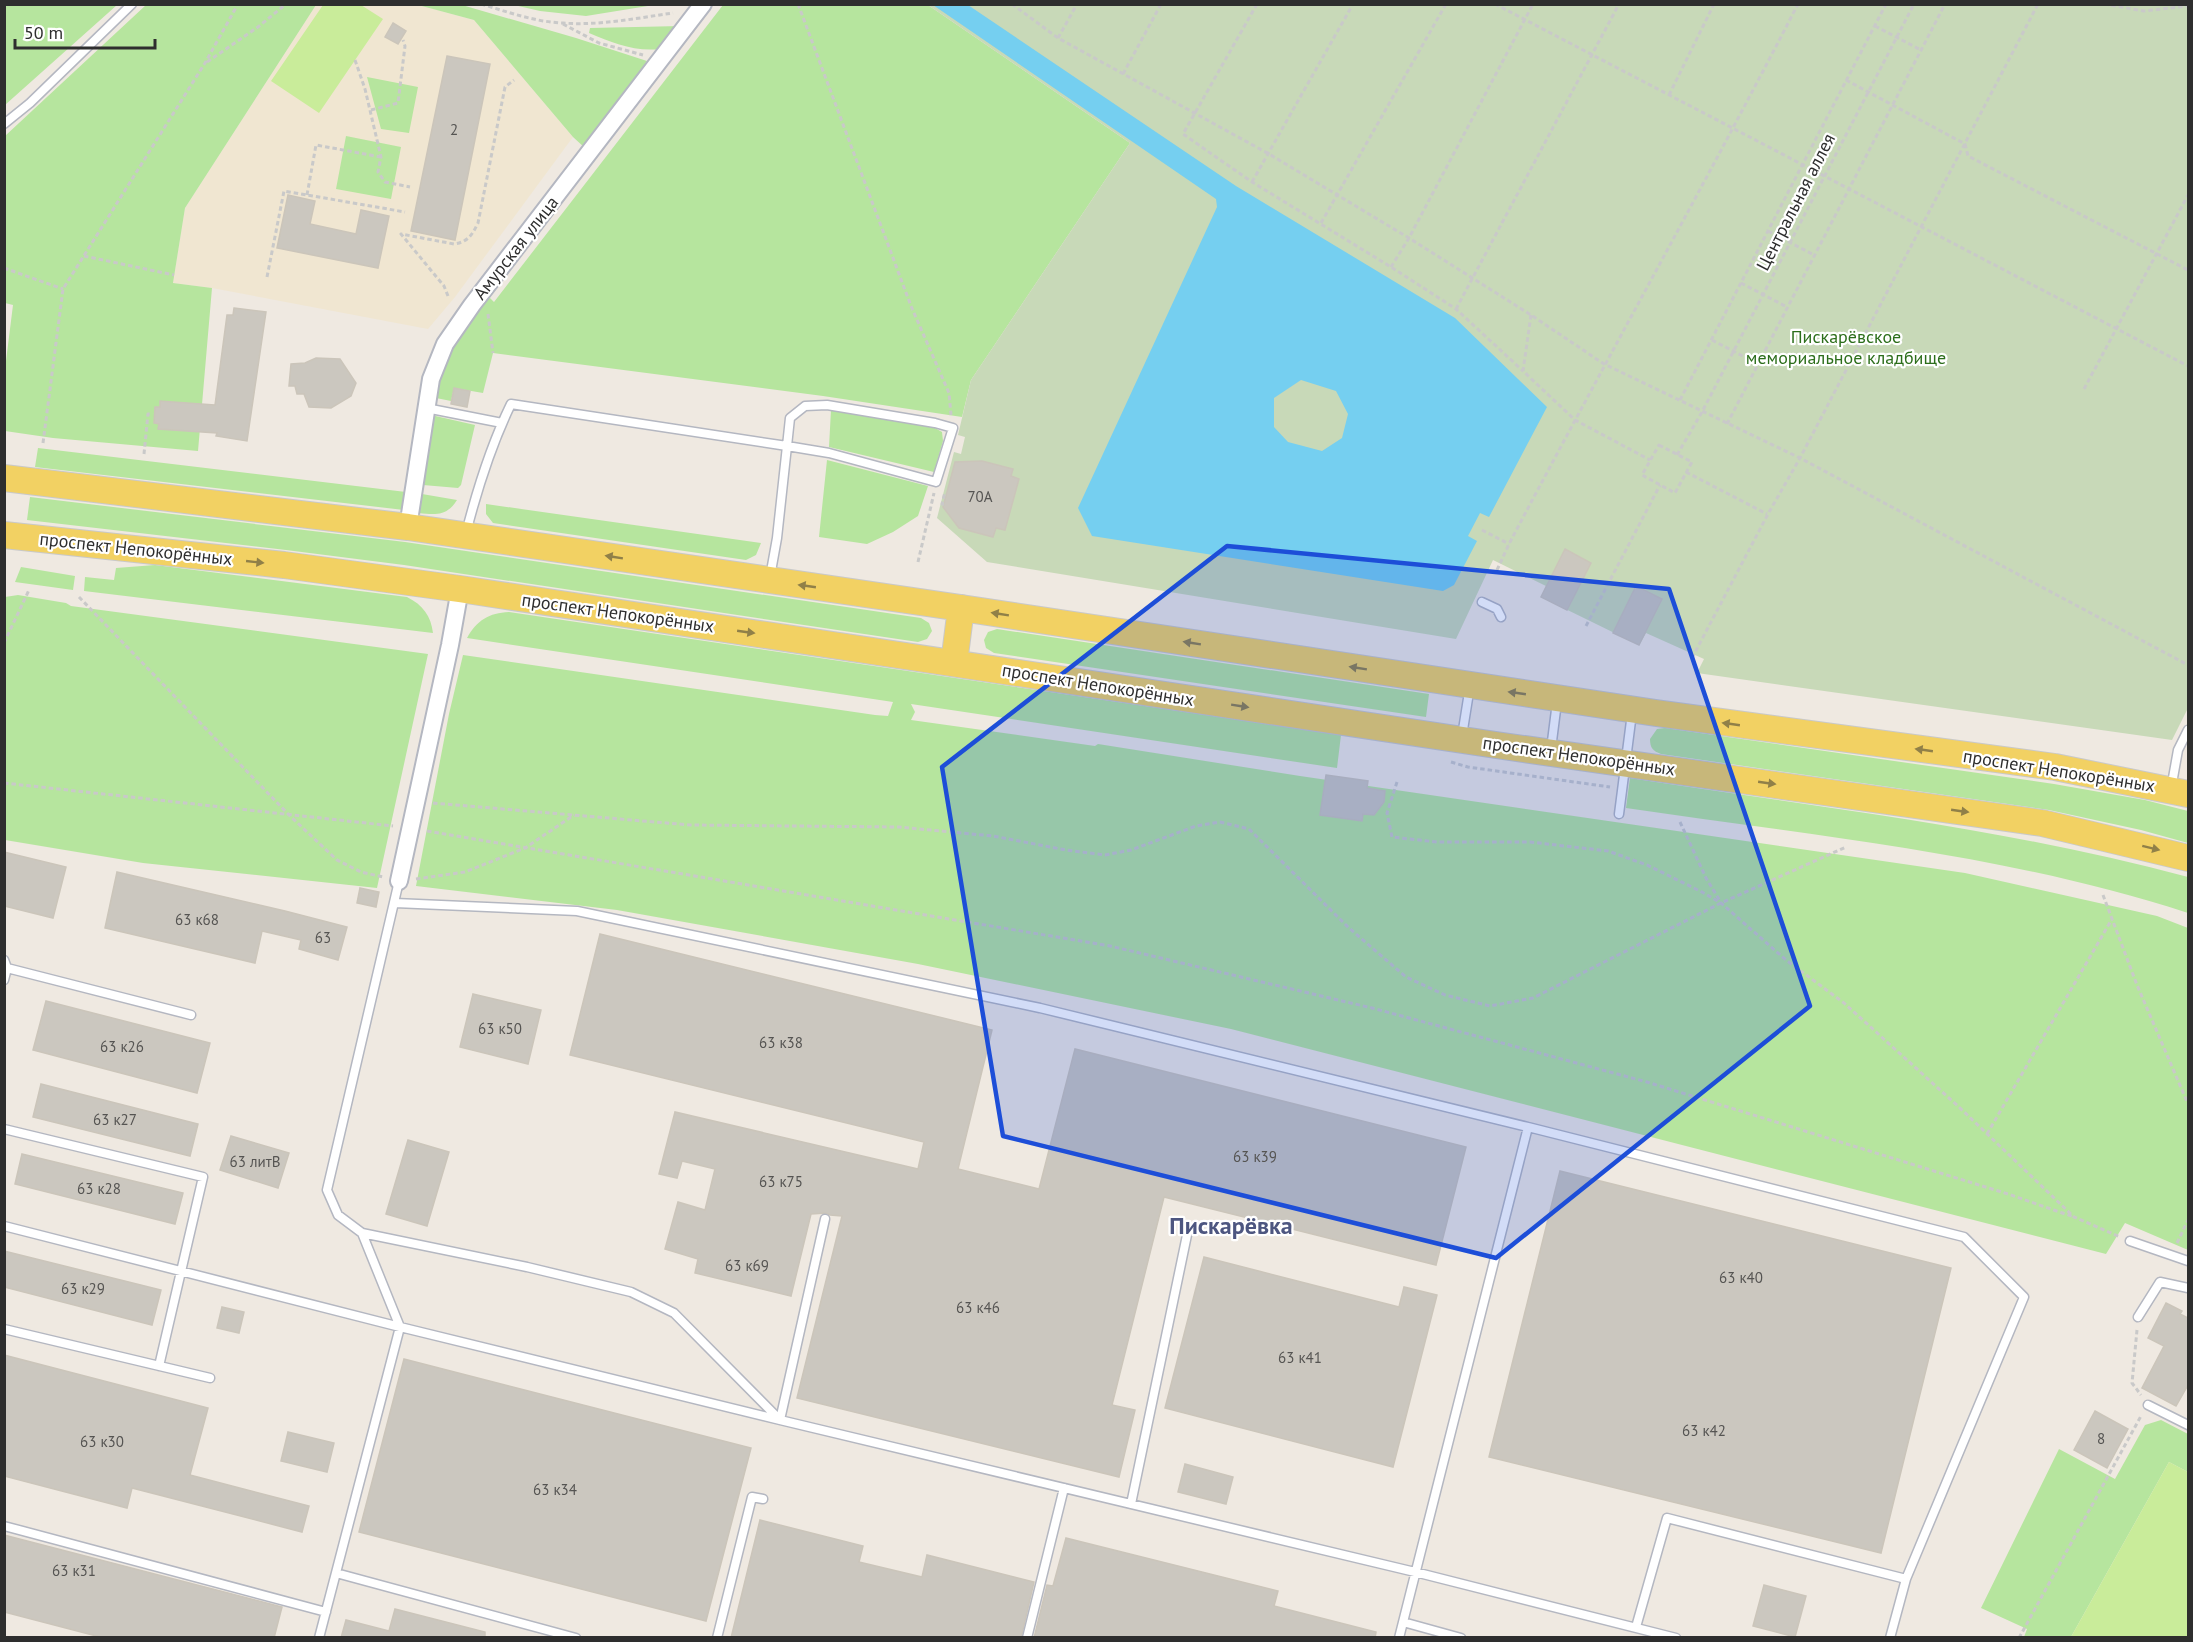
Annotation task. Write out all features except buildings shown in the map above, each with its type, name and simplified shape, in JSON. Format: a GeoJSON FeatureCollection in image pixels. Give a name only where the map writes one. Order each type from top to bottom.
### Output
{"type":"FeatureCollection","features":[{"type":"Feature","properties":{"kind":"main road","name":"проспект Непокорённых"},"geometry":{"type":"LineString","coordinates":[[4,478],[465,535],[1633,710],[2055,767],[2180,791]]}},
{"type":"Feature","properties":{"kind":"main road","name":"проспект Непокорённых"},"geometry":{"type":"LineString","coordinates":[[4,535],[284,565],[460,589],[2042,823],[2188,858]]}},
{"type":"Feature","properties":{"kind":"main road"},"geometry":{"type":"LineString","coordinates":[[954,663],[961,608]]}},
{"type":"Feature","properties":{"kind":"street","name":"Амурская улица"},"geometry":{"type":"LineString","coordinates":[[408,527],[431,379],[445,344],[701,7]]}},
{"type":"Feature","properties":{"kind":"street"},"geometry":{"type":"LineString","coordinates":[[399,881],[460,589]]}},
{"type":"Feature","properties":{"kind":"lane"},"geometry":{"type":"LineString","coordinates":[[4,124],[30,103],[132,4]]}},
{"type":"Feature","properties":{"kind":"lane"},"geometry":{"type":"LineString","coordinates":[[465,535],[475,496],[511,404],[787,446],[829,453],[936,482],[953,428],[827,405],[805,406],[790,418],[787,446],[777,538],[769,581]]}},
{"type":"Feature","properties":{"kind":"lane"},"geometry":{"type":"LineString","coordinates":[[426,408],[502,423]]}},
{"type":"Feature","properties":{"kind":"lane"},"geometry":{"type":"LineString","coordinates":[[1482,602],[1497,609],[1501,617]]}},
{"type":"Feature","properties":{"kind":"lane"},"geometry":{"type":"LineString","coordinates":[[1462,739],[1470,686]]}},
{"type":"Feature","properties":{"kind":"lane"},"geometry":{"type":"LineString","coordinates":[[1550,752],[1558,699]]}},
{"type":"Feature","properties":{"kind":"lane"},"geometry":{"type":"LineString","coordinates":[[1619,814],[1633,710]]}},
{"type":"Feature","properties":{"kind":"lane"},"geometry":{"type":"LineString","coordinates":[[2180,791],[2178,750],[2188,730]]}},
{"type":"Feature","properties":{"kind":"lane"},"geometry":{"type":"LineString","coordinates":[[399,881],[327,1190],[338,1215],[362,1233],[527,1267],[631,1292],[674,1313],[780,1420]]}},
{"type":"Feature","properties":{"kind":"lane"},"geometry":{"type":"LineString","coordinates":[[395,903],[577,911],[1040,1008],[1528,1127],[1964,1237],[2024,1297],[1906,1579],[1890,1638]]}},
{"type":"Feature","properties":{"kind":"lane"},"geometry":{"type":"LineString","coordinates":[[4,980],[6,964],[191,1015]]}},
{"type":"Feature","properties":{"kind":"lane"},"geometry":{"type":"LineString","coordinates":[[1399,1638],[1528,1127]]}},
{"type":"Feature","properties":{"kind":"lane"},"geometry":{"type":"LineString","coordinates":[[4,1129],[203,1177],[159,1366]]}},
{"type":"Feature","properties":{"kind":"lane"},"geometry":{"type":"LineString","coordinates":[[780,1420],[825,1219]]}},
{"type":"Feature","properties":{"kind":"lane"},"geometry":{"type":"LineString","coordinates":[[4,1226],[400,1327],[1415,1572],[1676,1638]]}},
{"type":"Feature","properties":{"kind":"lane"},"geometry":{"type":"LineString","coordinates":[[319,1638],[400,1327],[362,1233]]}},
{"type":"Feature","properties":{"kind":"lane"},"geometry":{"type":"LineString","coordinates":[[1131,1504],[1187,1236]]}},
{"type":"Feature","properties":{"kind":"lane"},"geometry":{"type":"LineString","coordinates":[[2130,1241],[2188,1261]]}},
{"type":"Feature","properties":{"kind":"lane"},"geometry":{"type":"LineString","coordinates":[[2138,1317],[2160,1282],[2188,1288]]}},
{"type":"Feature","properties":{"kind":"lane"},"geometry":{"type":"LineString","coordinates":[[4,1329],[210,1378]]}},
{"type":"Feature","properties":{"kind":"lane"},"geometry":{"type":"LineString","coordinates":[[2148,1405],[2188,1425]]}},
{"type":"Feature","properties":{"kind":"lane"},"geometry":{"type":"LineString","coordinates":[[1027,1638],[1065,1488]]}},
{"type":"Feature","properties":{"kind":"lane"},"geometry":{"type":"LineString","coordinates":[[717,1638],[752,1497],[763,1499]]}},
{"type":"Feature","properties":{"kind":"lane"},"geometry":{"type":"LineString","coordinates":[[1636,1627],[1667,1518],[1906,1579]]}},
{"type":"Feature","properties":{"kind":"lane"},"geometry":{"type":"LineString","coordinates":[[4,1526],[326,1612]]}},
{"type":"Feature","properties":{"kind":"lane"},"geometry":{"type":"LineString","coordinates":[[336,1573],[576,1638]]}},
{"type":"Feature","properties":{"kind":"lane"},"geometry":{"type":"LineString","coordinates":[[1403,1622],[1461,1638]]}},
{"type":"Feature","properties":{"kind":"path"},"geometry":{"type":"LineString","coordinates":[[43,442],[63,289],[205,63],[238,4]]}},
{"type":"Feature","properties":{"kind":"path"},"geometry":{"type":"LineString","coordinates":[[205,63],[258,27],[286,4]]}},
{"type":"Feature","properties":{"kind":"path"},"geometry":{"type":"LineString","coordinates":[[481,4],[527,17],[561,23],[594,23],[701,7]]}},
{"type":"Feature","properties":{"kind":"path"},"geometry":{"type":"LineString","coordinates":[[798,4],[911,306],[949,393],[953,428]]}},
{"type":"Feature","properties":{"kind":"path"},"geometry":{"type":"LineString","coordinates":[[1012,4],[1058,38],[1269,154],[1409,238],[1532,315],[1604,364],[1800,458],[2188,665]]}},
{"type":"Feature","properties":{"kind":"path"},"geometry":{"type":"LineString","coordinates":[[1058,38],[1077,4]]}},
{"type":"Feature","properties":{"kind":"path"},"geometry":{"type":"LineString","coordinates":[[1124,74],[1161,4]]}},
{"type":"Feature","properties":{"kind":"path"},"geometry":{"type":"LineString","coordinates":[[1257,4],[1183,134],[1252,182],[1456,309],[1575,420],[1650,460]]}},
{"type":"Feature","properties":{"kind":"path"},"geometry":{"type":"LineString","coordinates":[[1252,182],[1353,4]]}},
{"type":"Feature","properties":{"kind":"path"},"geometry":{"type":"LineString","coordinates":[[1321,223],[1446,4]]}},
{"type":"Feature","properties":{"kind":"path"},"geometry":{"type":"LineString","coordinates":[[1495,4],[2188,366]]}},
{"type":"Feature","properties":{"kind":"path"},"geometry":{"type":"LineString","coordinates":[[1391,267],[1409,238],[1533,4]]}},
{"type":"Feature","properties":{"kind":"path"},"geometry":{"type":"LineString","coordinates":[[1456,309],[1619,4]]}},
{"type":"Feature","properties":{"kind":"path"},"geometry":{"type":"LineString","coordinates":[[1669,95],[1714,4]]}},
{"type":"Feature","properties":{"kind":"path"},"geometry":{"type":"LineString","coordinates":[[1497,570],[1604,364],[1733,129],[1798,4]]}},
{"type":"Feature","properties":{"kind":"path"},"geometry":{"type":"LineString","coordinates":[[1680,400],[1886,4]]}},
{"type":"Feature","properties":{"kind":"path","name":"Центральная аллея"},"geometry":{"type":"LineString","coordinates":[[1677,455],[1702,412],[1914,4]]}},
{"type":"Feature","properties":{"kind":"path"},"geometry":{"type":"LineString","coordinates":[[1727,424],[1945,4]]}},
{"type":"Feature","properties":{"kind":"path"},"geometry":{"type":"LineString","coordinates":[[1692,658],[1800,458],[2038,4]]}},
{"type":"Feature","properties":{"kind":"path"},"geometry":{"type":"LineString","coordinates":[[2104,4],[2144,10],[2188,6]]}},
{"type":"Feature","properties":{"kind":"path"},"geometry":{"type":"LineString","coordinates":[[561,23],[599,43],[661,60]]}},
{"type":"Feature","properties":{"kind":"path"},"geometry":{"type":"LineString","coordinates":[[1875,26],[1921,50]]}},
{"type":"Feature","properties":{"kind":"path"},"geometry":{"type":"LineString","coordinates":[[370,110],[398,103],[405,46],[403,40]]}},
{"type":"Feature","properties":{"kind":"path"},"geometry":{"type":"LineString","coordinates":[[355,60],[381,157],[378,172],[385,182],[410,188]]}},
{"type":"Feature","properties":{"kind":"path"},"geometry":{"type":"LineString","coordinates":[[448,296],[444,286],[401,234],[454,244],[463,243],[471,237],[478,223],[505,87],[514,80]]}},
{"type":"Feature","properties":{"kind":"path"},"geometry":{"type":"LineString","coordinates":[[1846,80],[1965,144],[1968,156],[2188,270]]}},
{"type":"Feature","properties":{"kind":"path"},"geometry":{"type":"LineString","coordinates":[[307,195],[316,145],[381,157]]}},
{"type":"Feature","properties":{"kind":"path"},"geometry":{"type":"LineString","coordinates":[[267,276],[284,190],[405,212]]}},
{"type":"Feature","properties":{"kind":"path"},"geometry":{"type":"LineString","coordinates":[[2084,389],[2188,195]]}},
{"type":"Feature","properties":{"kind":"path"},"geometry":{"type":"LineString","coordinates":[[1768,231],[1814,255]]}},
{"type":"Feature","properties":{"kind":"path"},"geometry":{"type":"LineString","coordinates":[[84,256],[174,275]]}},
{"type":"Feature","properties":{"kind":"path"},"geometry":{"type":"LineString","coordinates":[[4,268],[63,289]]}},
{"type":"Feature","properties":{"kind":"path"},"geometry":{"type":"LineString","coordinates":[[1741,283],[1787,307]]}},
{"type":"Feature","properties":{"kind":"path"},"geometry":{"type":"LineString","coordinates":[[1522,371],[1532,315]]}},
{"type":"Feature","properties":{"kind":"path"},"geometry":{"type":"LineString","coordinates":[[1712,340],[1758,364]]}},
{"type":"Feature","properties":{"kind":"path"},"geometry":{"type":"LineString","coordinates":[[144,454],[148,414],[151,414]]}},
{"type":"Feature","properties":{"kind":"path"},"geometry":{"type":"LineString","coordinates":[[1659,445],[1692,462],[1676,493],[1642,475],[1650,460],[1659,445]]}},
{"type":"Feature","properties":{"kind":"path"},"geometry":{"type":"LineString","coordinates":[[1686,472],[1768,514]]}},
{"type":"Feature","properties":{"kind":"path"},"geometry":{"type":"LineString","coordinates":[[918,561],[936,482]]}},
{"type":"Feature","properties":{"kind":"path"},"geometry":{"type":"LineString","coordinates":[[1586,626],[1660,484]]}},
{"type":"Feature","properties":{"kind":"path"},"geometry":{"type":"LineString","coordinates":[[944,504],[942,504],[947,486]]}},
{"type":"Feature","properties":{"kind":"path"},"geometry":{"type":"LineString","coordinates":[[1482,530],[1509,544]]}},
{"type":"Feature","properties":{"kind":"path"},"geometry":{"type":"LineString","coordinates":[[4,643],[28,590]]}},
{"type":"Feature","properties":{"kind":"path"},"geometry":{"type":"LineString","coordinates":[[79,597],[289,815],[337,860],[361,872],[399,881],[465,872],[525,848],[575,815]]}},
{"type":"Feature","properties":{"kind":"path"},"geometry":{"type":"LineString","coordinates":[[1447,760],[1468,767],[1623,789]]}},
{"type":"Feature","properties":{"kind":"path"},"geometry":{"type":"LineString","coordinates":[[1397,782],[1387,813],[1392,837],[1437,842],[1530,842],[1608,851],[1647,866],[1721,903],[1786,960],[1844,1003],[2074,1217]]}},
{"type":"Feature","properties":{"kind":"path"},"geometry":{"type":"LineString","coordinates":[[4,783],[411,828],[1110,946],[1372,1008],[1647,1082],[2008,1194],[2074,1217],[2130,1241]]}},
{"type":"Feature","properties":{"kind":"path"},"geometry":{"type":"LineString","coordinates":[[416,802],[690,825],[899,827],[993,836],[1105,855],[1131,850],[1196,826],[1220,822],[1249,829],[1349,928],[1406,977],[1444,995],[1490,1006],[1533,998],[1721,903],[1846,847]]}},
{"type":"Feature","properties":{"kind":"path"},"geometry":{"type":"LineString","coordinates":[[1680,822],[1706,878],[1721,903]]}},
{"type":"Feature","properties":{"kind":"path"},"geometry":{"type":"LineString","coordinates":[[2103,895],[2137,985],[2188,1104]]}},
{"type":"Feature","properties":{"kind":"path"},"geometry":{"type":"LineString","coordinates":[[1987,1134],[2112,919]]}},
{"type":"Feature","properties":{"kind":"path"},"geometry":{"type":"LineString","coordinates":[[2170,1255],[2188,1220]]}},
{"type":"Feature","properties":{"kind":"path"},"geometry":{"type":"LineString","coordinates":[[2019,1638],[2148,1405],[2132,1383],[2138,1317]]}},
{"type":"Feature","properties":{"kind":"highlighted area"},"geometry":{"type":"Polygon","coordinates":[[[1227,546],[1669,589],[1810,1006],[1496,1258],[1003,1136],[942,767],[1227,546]]]}},
{"type":"Feature","properties":{"kind":"shaded area"},"geometry":{"type":"Polygon","coordinates":[[[316,5],[418,5],[474,20],[573,137],[455,297],[428,329],[212,288],[173,283],[185,208],[316,5]]]}},
{"type":"Feature","properties":{"kind":"green space"},"geometry":{"type":"Polygon","coordinates":[[[5,4],[117,4],[117,5],[5,105],[5,4]]]}},
{"type":"Feature","properties":{"kind":"green space"},"geometry":{"type":"Polygon","coordinates":[[[146,5],[316,5],[185,208],[173,283],[212,288],[198,451],[53,438],[5,431],[5,369],[13,305],[5,303],[5,136],[146,5]]]}},
{"type":"Feature","properties":{"kind":"green space"},"geometry":{"type":"Polygon","coordinates":[[[323,5],[361,5],[383,19],[319,113],[271,81],[323,5]]]}},
{"type":"Feature","properties":{"kind":"green space"},"geometry":{"type":"Polygon","coordinates":[[[418,5],[462,5],[647,61],[585,148],[573,137],[474,20],[418,5]]]}},
{"type":"Feature","properties":{"kind":"green space"},"geometry":{"type":"Polygon","coordinates":[[[514,5],[654,5],[586,16],[540,11],[514,5]]]}},
{"type":"Feature","properties":{"kind":"green space"},"geometry":{"type":"Polygon","coordinates":[[[723,5],[928,5],[1130,143],[971,380],[962,417],[823,396],[493,353],[483,393],[454,388],[451,401],[436,398],[450,348],[488,296],[494,302],[723,5]]]}},
{"type":"Feature","properties":{"kind":"green space","name":"Пискарёвское мемориальное кладбище"},"geometry":{"type":"Polygon","coordinates":[[[928,5],[2188,5],[2188,708],[2172,740],[1697,673],[1704,659],[1646,633],[1639,645],[1541,597],[1546,586],[1493,560],[1456,639],[987,562],[937,518],[954,452],[961,454],[965,437],[958,435],[971,380],[1130,143],[928,5]]]}},
{"type":"Feature","properties":{"kind":"green space"},"geometry":{"type":"Polygon","coordinates":[[[681,26],[661,49],[651,50],[633,48],[589,33],[590,28],[681,26]]]}},
{"type":"Feature","properties":{"kind":"green space"},"geometry":{"type":"Polygon","coordinates":[[[367,77],[418,87],[409,133],[381,129],[367,77]]]}},
{"type":"Feature","properties":{"kind":"green space"},"geometry":{"type":"Polygon","coordinates":[[[346,136],[401,147],[391,199],[336,189],[346,136]]]}},
{"type":"Feature","properties":{"kind":"green space"},"geometry":{"type":"Polygon","coordinates":[[[831,410],[935,428],[942,432],[943,441],[934,472],[829,447],[831,410]]]}},
{"type":"Feature","properties":{"kind":"green space"},"geometry":{"type":"Polygon","coordinates":[[[431,415],[475,425],[461,485],[458,488],[423,485],[421,480],[431,415]]]}},
{"type":"Feature","properties":{"kind":"green space"},"geometry":{"type":"Polygon","coordinates":[[[38,448],[406,492],[404,510],[35,467],[38,448]]]}},
{"type":"Feature","properties":{"kind":"green space"},"geometry":{"type":"Polygon","coordinates":[[[827,460],[928,486],[918,516],[893,532],[867,544],[819,537],[827,460]]]}},
{"type":"Feature","properties":{"kind":"green space"},"geometry":{"type":"Polygon","coordinates":[[[422,494],[457,500],[445,512],[419,513],[422,494]]]}},
{"type":"Feature","properties":{"kind":"green space"},"geometry":{"type":"Polygon","coordinates":[[[30,497],[405,542],[921,618],[929,623],[932,631],[927,639],[918,642],[404,565],[27,520],[30,497]]]}},
{"type":"Feature","properties":{"kind":"green space"},"geometry":{"type":"Polygon","coordinates":[[[486,504],[761,543],[756,555],[746,560],[493,523],[486,514],[486,504]]]}},
{"type":"Feature","properties":{"kind":"green space"},"geometry":{"type":"Polygon","coordinates":[[[155,565],[407,597],[425,612],[433,633],[84,591],[85,577],[114,580],[116,568],[155,565]]]}},
{"type":"Feature","properties":{"kind":"green space"},"geometry":{"type":"Polygon","coordinates":[[[21,567],[75,576],[73,590],[15,582],[21,567]]]}},
{"type":"Feature","properties":{"kind":"green space"},"geometry":{"type":"Polygon","coordinates":[[[18,595],[66,603],[71,606],[428,654],[377,888],[143,863],[5,840],[5,597],[18,595]]]}},
{"type":"Feature","properties":{"kind":"green space"},"geometry":{"type":"Polygon","coordinates":[[[509,612],[1341,735],[1337,768],[911,704],[915,712],[911,720],[1095,746],[1098,744],[1300,776],[1965,873],[2157,916],[2188,928],[2188,1250],[2125,1223],[2106,1254],[1231,1029],[918,964],[617,910],[416,886],[449,714],[463,655],[875,715],[888,716],[893,702],[467,638],[479,622],[495,614],[509,612]]]}},
{"type":"Feature","properties":{"kind":"green space"},"geometry":{"type":"Polygon","coordinates":[[[997,629],[1429,694],[1426,717],[994,653],[986,648],[984,640],[988,632],[997,629]]]}},
{"type":"Feature","properties":{"kind":"green space"},"geometry":{"type":"Polygon","coordinates":[[[1665,728],[2054,784],[2145,800],[2188,811],[2188,843],[2049,810],[1661,754],[1652,749],[1650,739],[1657,729],[1665,728]]]}},
{"type":"Feature","properties":{"kind":"green space"},"geometry":{"type":"Polygon","coordinates":[[[1630,778],[1910,820],[2119,860],[2188,877],[2188,913],[2120,893],[1980,861],[1839,838],[1626,808],[1630,778]]]}},
{"type":"Feature","properties":{"kind":"green space"},"geometry":{"type":"Polygon","coordinates":[[[2161,1420],[2188,1434],[2188,1472],[2169,1462],[2071,1637],[2024,1637],[2027,1629],[1981,1608],[2059,1449],[2115,1479],[2145,1425],[2161,1420]]]}},
{"type":"Feature","properties":{"kind":"green space"},"geometry":{"type":"Polygon","coordinates":[[[2169,1462],[2188,1472],[2188,1637],[2071,1637],[2169,1462]]]}},
{"type":"Feature","properties":{"kind":"water"},"geometry":{"type":"Polygon","coordinates":[[[933,5],[968,5],[1236,186],[1455,318],[1547,407],[1489,517],[1480,513],[1468,536],[1477,541],[1454,585],[1443,591],[1092,536],[1078,508],[1217,207],[1216,199],[933,5]],[[1301,380],[1274,398],[1274,427],[1288,442],[1322,451],[1342,438],[1348,414],[1336,391],[1301,380]]]}},
{"type":"Feature","properties":{"kind":"district","name":"Пискарёвка"},"geometry":{"type":"Point","coordinates":[1231,1226]}}]}
